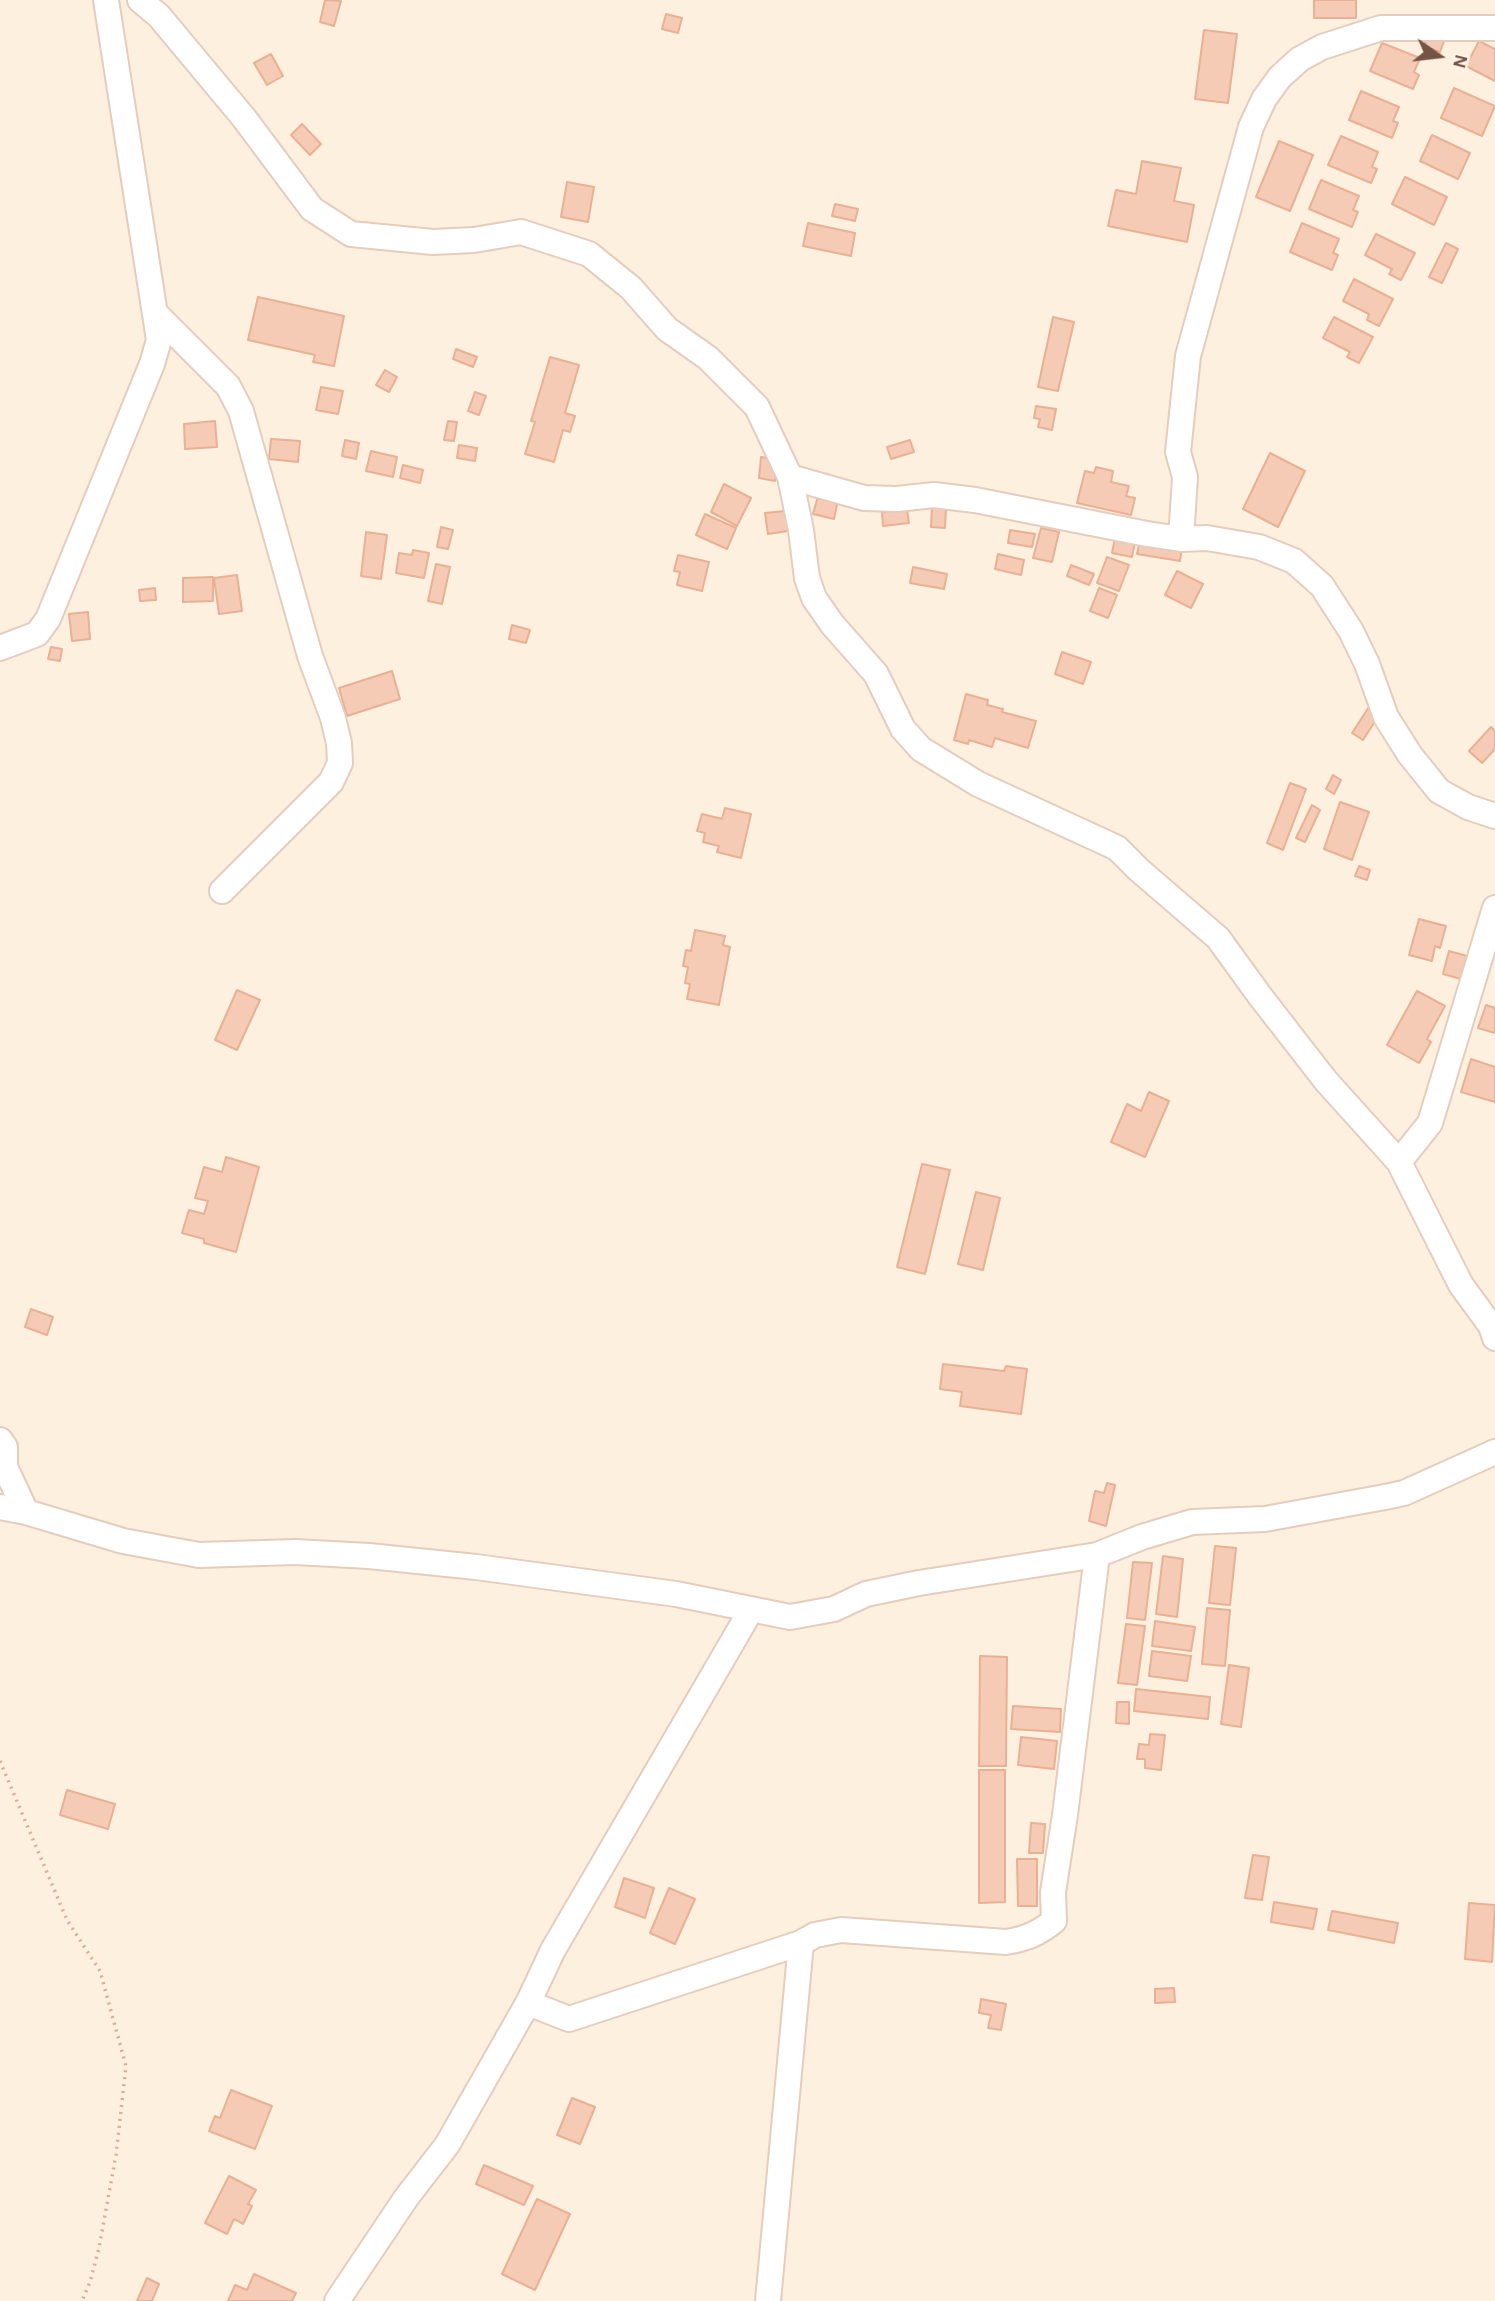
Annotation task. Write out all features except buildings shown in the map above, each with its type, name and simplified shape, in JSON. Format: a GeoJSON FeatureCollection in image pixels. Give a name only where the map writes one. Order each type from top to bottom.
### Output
{"type":"FeatureCollection","features":[{"type":"Feature","properties":{"kind":"street"},"geometry":{"type":"LineString","coordinates":[[0,648],[37,634],[47,619],[152,364],[159,340],[106,0]]}},
{"type":"Feature","properties":{"kind":"street"},"geometry":{"type":"LineString","coordinates":[[140,0],[159,16],[244,118],[312,209],[351,234],[433,242],[474,240],[521,232],[589,254],[631,288],[667,329],[708,358],[757,407],[790,477],[807,578],[814,598],[832,624],[876,674],[904,729],[921,749],[978,784],[1117,848],[1218,938],[1325,1081],[1399,1162],[1461,1286],[1491,1326],[1495,1338]]}},
{"type":"Feature","properties":{"kind":"street"},"geometry":{"type":"LineString","coordinates":[[1181,538],[1185,477],[1178,452],[1188,356],[1251,127],[1264,99],[1280,77],[1300,59],[1347,38],[1381,28],[1495,29]]}},
{"type":"Feature","properties":{"kind":"street"},"geometry":{"type":"LineString","coordinates":[[156,314],[228,386],[241,411],[310,656],[333,718],[339,743],[340,763],[331,782],[222,891]]}},
{"type":"Feature","properties":{"kind":"street"},"geometry":{"type":"LineString","coordinates":[[790,477],[864,498],[897,499],[933,495],[975,500],[1147,534],[1207,538],[1259,547],[1294,561],[1322,586],[1351,631],[1367,664],[1386,717],[1410,755],[1439,791],[1468,807],[1495,816]]}},
{"type":"Feature","properties":{"kind":"street"},"geometry":{"type":"LineString","coordinates":[[1399,1162],[1430,1123],[1495,908]]}},
{"type":"Feature","properties":{"kind":"street"},"geometry":{"type":"LineString","coordinates":[[0,1440],[5,1447],[5,1467],[26,1512]]}},
{"type":"Feature","properties":{"kind":"street"},"geometry":{"type":"LineString","coordinates":[[0,1507],[26,1512],[123,1541],[198,1555],[295,1552],[477,1567],[676,1594],[790,1617],[834,1609],[866,1594],[919,1583],[1097,1555],[1142,1537],[1192,1522],[1265,1519],[1405,1493],[1495,1452]]}},
{"type":"Feature","properties":{"kind":"street"},"geometry":{"type":"LineString","coordinates":[[528,2003],[569,2019],[801,1943],[816,1935],[842,1930],[1006,1942],[1030,1936],[1054,1921],[1053,1892],[1097,1555]]}},
{"type":"Feature","properties":{"kind":"street"},"geometry":{"type":"LineString","coordinates":[[337,2301],[406,2198],[447,2145],[528,2003],[553,1950],[751,1610]]}},
{"type":"Feature","properties":{"kind":"street"},"geometry":{"type":"LineString","coordinates":[[768,2301],[801,1943]]}},
{"type":"Feature","properties":{"kind":"path"},"geometry":{"type":"LineString","coordinates":[[0,1761],[67,1920],[100,1971],[126,2066],[116,2155],[99,2248],[82,2301]]}}]}
